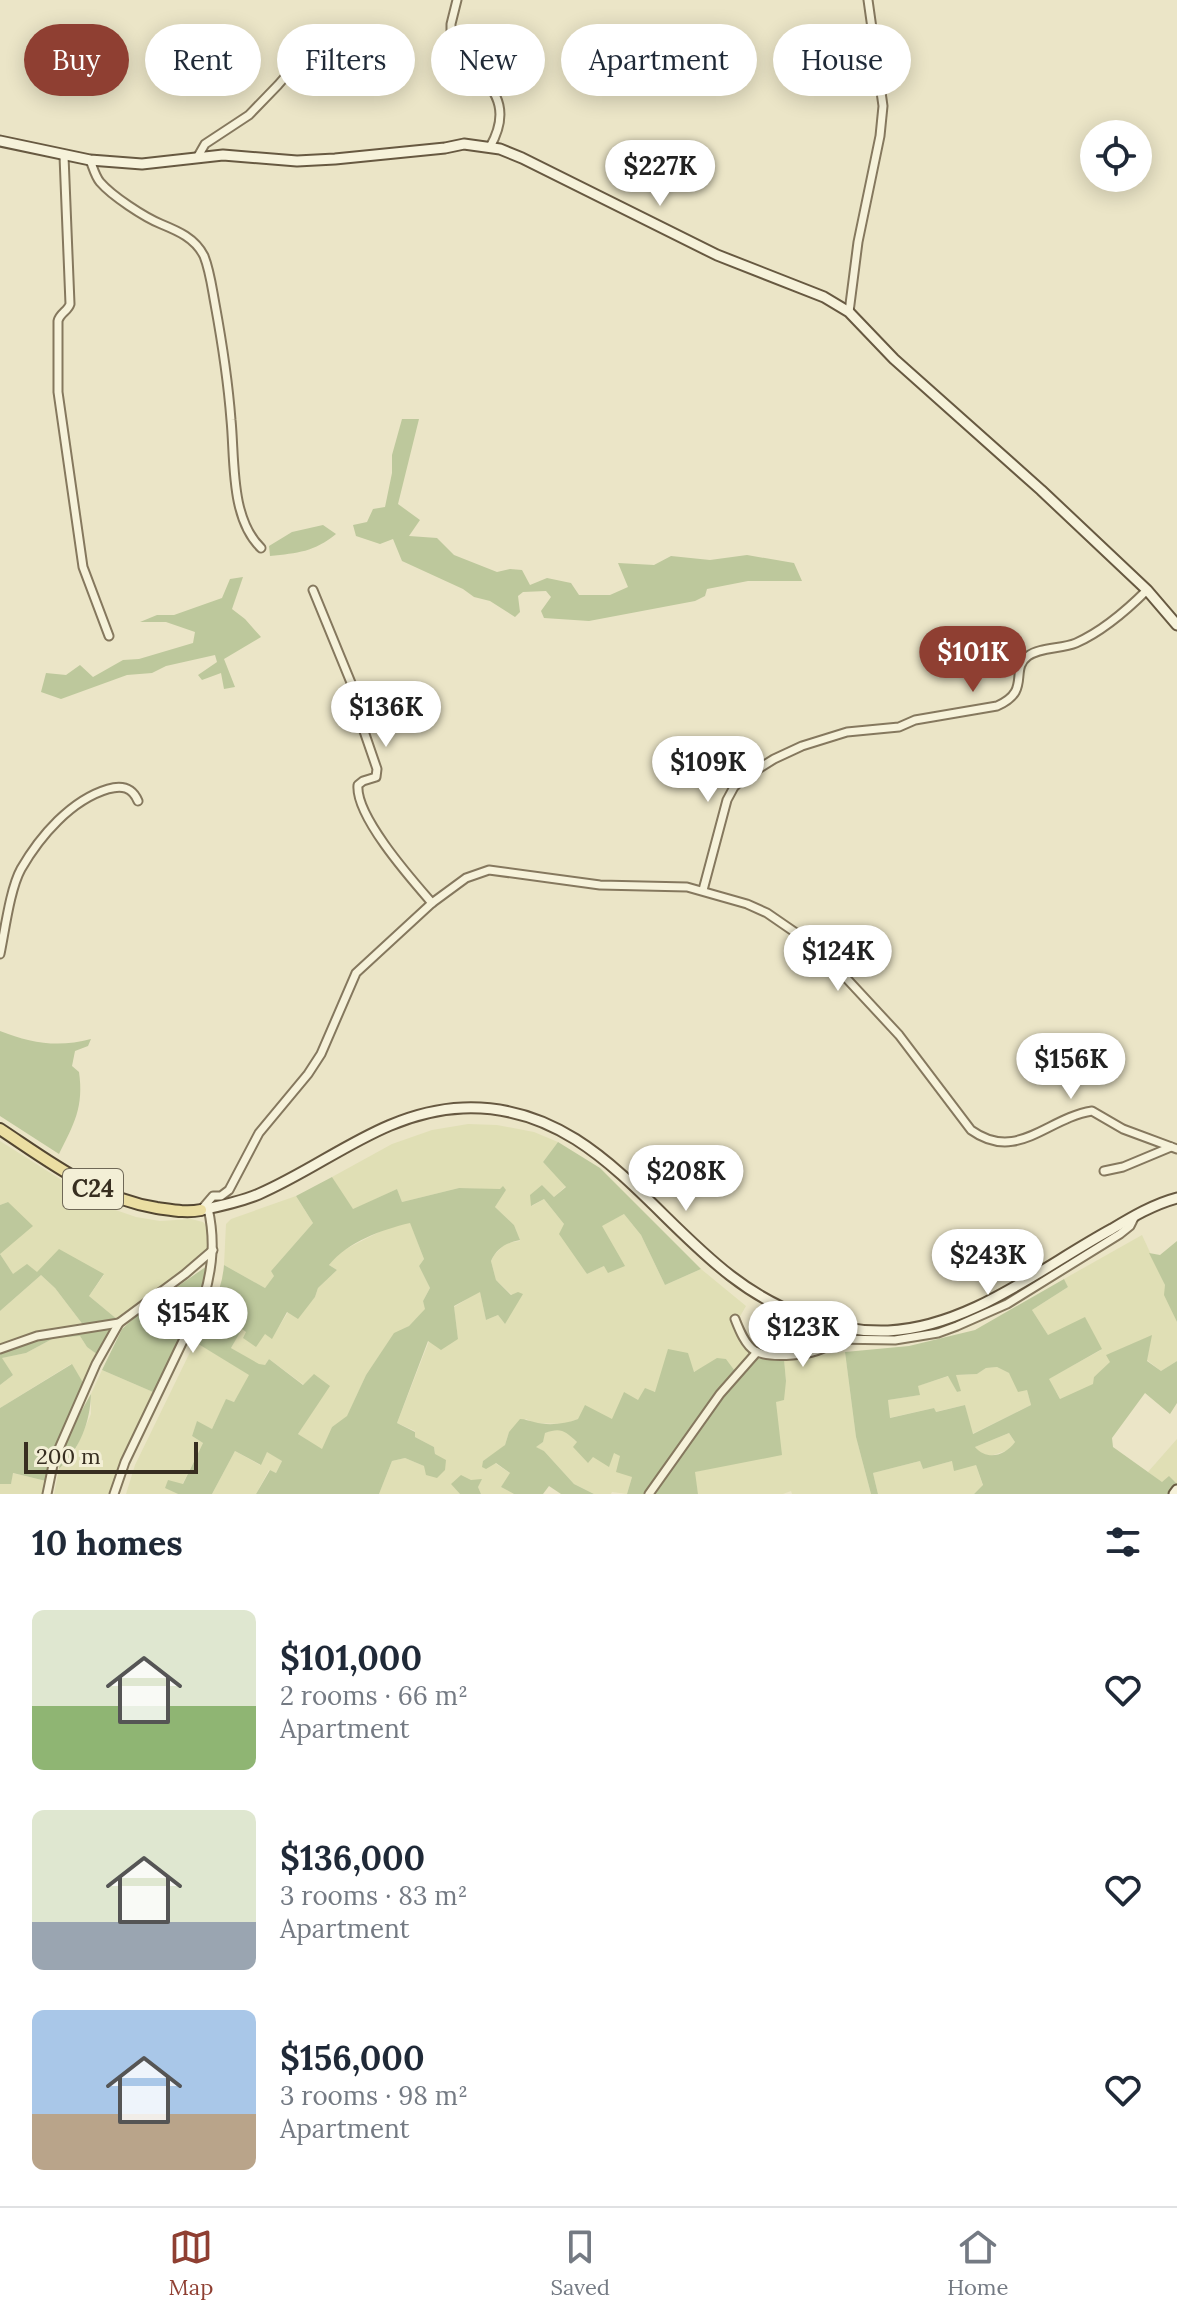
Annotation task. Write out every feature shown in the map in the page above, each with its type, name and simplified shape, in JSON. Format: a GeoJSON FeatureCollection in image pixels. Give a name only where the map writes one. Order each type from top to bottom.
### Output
{"type":"FeatureCollection","features":[{"type":"Feature","properties":{"kind":"main road","name":"C24"},"geometry":{"type":"LineString","coordinates":[[0,1129],[72,1177],[118,1199],[179,1211],[205,1209]]}},
{"type":"Feature","properties":{"kind":"street"},"geometry":{"type":"LineString","coordinates":[[457,0],[451,31],[499,101],[499,129],[490,147]]}},
{"type":"Feature","properties":{"kind":"street"},"geometry":{"type":"LineString","coordinates":[[849,312],[858,242],[880,136],[883,106],[868,0]]}},
{"type":"Feature","properties":{"kind":"street"},"geometry":{"type":"LineString","coordinates":[[197,158],[205,144],[249,115],[277,86]]}},
{"type":"Feature","properties":{"kind":"street"},"geometry":{"type":"LineString","coordinates":[[0,141],[64,156],[142,164],[223,155],[297,161],[464,144],[490,147],[522,158],[717,255],[824,297],[849,312],[894,359],[1147,590],[1177,625]]}},
{"type":"Feature","properties":{"kind":"street"},"geometry":{"type":"LineString","coordinates":[[64,156],[70,304],[58,321],[58,392],[83,567],[109,636]]}},
{"type":"Feature","properties":{"kind":"street"},"geometry":{"type":"LineString","coordinates":[[90,160],[97,178],[105,187],[150,218],[189,238],[203,254],[221,339],[237,498],[245,527],[261,548]]}},
{"type":"Feature","properties":{"kind":"street"},"geometry":{"type":"LineString","coordinates":[[313,590],[354,690],[355,705],[377,769],[376,777],[358,785],[360,797],[387,848],[432,903]]}},
{"type":"Feature","properties":{"kind":"street"},"geometry":{"type":"LineString","coordinates":[[703,890],[721,814],[734,787],[742,779],[802,746],[847,732],[899,727],[915,720],[997,706],[1008,701],[1018,688],[1024,659],[1031,654],[1077,642],[1114,620],[1147,590]]}},
{"type":"Feature","properties":{"kind":"street"},"geometry":{"type":"LineString","coordinates":[[0,954],[20,871],[51,829],[91,795],[112,788],[129,788],[138,801]]}},
{"type":"Feature","properties":{"kind":"street"},"geometry":{"type":"LineString","coordinates":[[114,1494],[125,1462],[200,1305],[210,1276],[213,1250],[205,1209],[213,1196],[221,1196],[229,1190],[259,1133],[321,1054],[356,973],[432,903],[466,878],[489,870],[600,885],[673,885],[703,890],[747,904],[767,913],[812,944],[899,1035],[971,1130],[982,1138],[1005,1144],[1092,1111],[1123,1129],[1174,1148]]}},
{"type":"Feature","properties":{"kind":"street","name":"C24"},"geometry":{"type":"LineString","coordinates":[[205,1209],[238,1202],[260,1193],[380,1129],[416,1115],[454,1108],[496,1109],[547,1123],[582,1143],[613,1166],[721,1268],[741,1284],[778,1305],[835,1327],[891,1331],[957,1316],[998,1296],[1135,1216],[1177,1198]]}},
{"type":"Feature","properties":{"kind":"street"},"geometry":{"type":"LineString","coordinates":[[1104,1171],[1174,1148]]}},
{"type":"Feature","properties":{"kind":"street"},"geometry":{"type":"LineString","coordinates":[[833,1339],[895,1340],[938,1333],[984,1316],[1120,1234],[1130,1226],[1135,1216]]}},
{"type":"Feature","properties":{"kind":"street"},"geometry":{"type":"LineString","coordinates":[[47,1494],[54,1460],[96,1364],[119,1323],[213,1250]]}},
{"type":"Feature","properties":{"kind":"street"},"geometry":{"type":"LineString","coordinates":[[735,1319],[747,1344],[757,1352],[777,1355],[824,1348],[833,1339],[835,1327]]}},
{"type":"Feature","properties":{"kind":"street"},"geometry":{"type":"LineString","coordinates":[[0,1349],[37,1336],[119,1323]]}},
{"type":"Feature","properties":{"kind":"street"},"geometry":{"type":"LineString","coordinates":[[649,1494],[720,1394],[757,1352]]}},
{"type":"Feature","properties":{"kind":"green space"},"geometry":{"type":"Polygon","coordinates":[[[402,419],[419,419],[398,504],[420,520],[409,536],[437,538],[454,555],[497,572],[522,570],[530,585],[547,578],[571,583],[579,595],[610,595],[628,587],[618,563],[654,565],[671,556],[710,560],[747,555],[794,563],[802,581],[748,581],[707,589],[705,596],[695,601],[589,621],[544,618],[541,611],[551,597],[546,591],[523,592],[518,596],[520,612],[515,617],[490,601],[474,597],[402,561],[393,539],[380,544],[356,536],[353,525],[367,522],[373,509],[385,507],[392,473],[392,455],[402,419]]]}},
{"type":"Feature","properties":{"kind":"green space"},"geometry":{"type":"Polygon","coordinates":[[[323,525],[336,534],[305,551],[270,556],[269,546],[292,532],[323,525]]]}},
{"type":"Feature","properties":{"kind":"green space"},"geometry":{"type":"Polygon","coordinates":[[[243,577],[232,609],[261,637],[224,659],[235,687],[224,689],[221,673],[202,680],[198,675],[217,662],[215,655],[166,666],[152,673],[127,675],[61,699],[41,692],[46,673],[66,675],[80,665],[93,677],[123,660],[139,659],[193,643],[195,632],[166,622],[140,622],[157,615],[174,615],[222,598],[230,579],[243,577]]]}},
{"type":"Feature","properties":{"kind":"green space"},"geometry":{"type":"Polygon","coordinates":[[[0,1031],[45,1043],[91,1039],[88,1046],[75,1051],[72,1066],[79,1072],[79,1105],[59,1154],[0,1116],[0,1031]]]}},
{"type":"Feature","properties":{"kind":"green space"},"geometry":{"type":"Polygon","coordinates":[[[468,1124],[497,1125],[534,1132],[558,1142],[543,1162],[566,1186],[554,1197],[542,1185],[532,1206],[544,1199],[564,1224],[587,1274],[604,1266],[602,1225],[624,1214],[641,1235],[665,1285],[701,1269],[746,1306],[739,1318],[735,1315],[732,1318],[743,1342],[752,1352],[735,1371],[726,1359],[693,1372],[638,1400],[612,1420],[578,1419],[564,1424],[535,1423],[526,1419],[509,1432],[500,1450],[483,1461],[495,1463],[511,1474],[501,1487],[514,1494],[481,1494],[478,1487],[452,1484],[460,1494],[379,1494],[392,1461],[405,1458],[424,1466],[435,1453],[434,1447],[415,1437],[415,1431],[397,1423],[429,1341],[458,1339],[454,1307],[480,1291],[486,1320],[498,1315],[505,1324],[512,1295],[496,1280],[491,1261],[506,1243],[520,1241],[514,1225],[495,1207],[506,1190],[459,1188],[402,1202],[397,1189],[352,1210],[332,1177],[392,1144],[432,1130],[468,1124]]]}},
{"type":"Feature","properties":{"kind":"green space"},"geometry":{"type":"Polygon","coordinates":[[[0,1141],[101,1205],[136,1217],[160,1221],[191,1219],[203,1222],[209,1228],[211,1248],[118,1320],[89,1296],[104,1275],[37,1272],[13,1275],[0,1254],[8,1202],[0,1205],[0,1141]]]}},
{"type":"Feature","properties":{"kind":"green space"},"geometry":{"type":"Polygon","coordinates":[[[558,1142],[600,1168],[701,1269],[665,1285],[641,1235],[624,1214],[602,1226],[625,1266],[608,1273],[604,1266],[587,1274],[559,1234],[564,1224],[544,1199],[531,1206],[530,1195],[542,1185],[554,1197],[566,1187],[543,1162],[558,1142]]]}},
{"type":"Feature","properties":{"kind":"green space"},"geometry":{"type":"Polygon","coordinates":[[[332,1177],[353,1209],[397,1189],[402,1202],[459,1188],[500,1189],[503,1186],[506,1190],[495,1207],[514,1225],[520,1240],[502,1247],[491,1261],[496,1280],[511,1295],[518,1292],[523,1294],[505,1324],[498,1315],[486,1320],[480,1292],[454,1306],[458,1339],[441,1350],[428,1341],[397,1423],[415,1432],[415,1437],[434,1447],[435,1454],[446,1460],[445,1470],[437,1478],[426,1475],[424,1466],[405,1458],[392,1461],[379,1494],[256,1494],[270,1470],[276,1473],[282,1461],[267,1452],[261,1465],[235,1451],[212,1494],[178,1494],[165,1488],[168,1480],[183,1484],[203,1443],[192,1436],[197,1421],[212,1429],[226,1399],[234,1402],[249,1375],[195,1342],[217,1295],[224,1265],[265,1288],[274,1276],[271,1271],[313,1223],[296,1196],[332,1177]],[[410,1223],[366,1238],[346,1249],[329,1265],[337,1270],[318,1288],[298,1319],[287,1312],[272,1339],[265,1334],[256,1347],[243,1338],[246,1332],[242,1329],[231,1348],[259,1364],[265,1365],[269,1359],[303,1385],[314,1374],[330,1386],[298,1434],[322,1449],[332,1427],[347,1416],[366,1375],[394,1333],[409,1326],[425,1309],[423,1301],[430,1288],[419,1266],[424,1259],[410,1223]]]}},
{"type":"Feature","properties":{"kind":"green space"},"geometry":{"type":"Polygon","coordinates":[[[296,1196],[313,1223],[271,1271],[275,1275],[265,1288],[224,1265],[226,1224],[231,1219],[296,1196]]]}},
{"type":"Feature","properties":{"kind":"green space"},"geometry":{"type":"Polygon","coordinates":[[[8,1202],[33,1226],[0,1254],[0,1205],[8,1202]]]}},
{"type":"Feature","properties":{"kind":"green space"},"geometry":{"type":"Polygon","coordinates":[[[410,1222],[424,1259],[419,1266],[430,1288],[423,1301],[426,1309],[409,1326],[394,1334],[366,1375],[347,1417],[332,1427],[322,1450],[298,1434],[329,1386],[304,1385],[269,1359],[265,1365],[259,1365],[231,1348],[242,1328],[246,1332],[266,1334],[272,1338],[288,1312],[297,1318],[315,1297],[318,1288],[337,1270],[329,1265],[340,1252],[383,1230],[410,1222]]]}},
{"type":"Feature","properties":{"kind":"green space"},"geometry":{"type":"Polygon","coordinates":[[[1142,1235],[1165,1285],[1165,1295],[1177,1322],[1177,1361],[1161,1371],[1147,1360],[1151,1336],[1107,1355],[1111,1362],[1094,1377],[1094,1384],[1061,1400],[1048,1379],[1101,1350],[1048,1335],[1032,1310],[1068,1287],[1064,1279],[1142,1235]]]}},
{"type":"Feature","properties":{"kind":"green space"},"geometry":{"type":"Polygon","coordinates":[[[1177,1241],[1177,1322],[1164,1295],[1165,1285],[1149,1253],[1160,1255],[1177,1241]]]}},
{"type":"Feature","properties":{"kind":"green space"},"geometry":{"type":"Polygon","coordinates":[[[59,1249],[104,1274],[89,1296],[118,1320],[84,1326],[41,1275],[0,1311],[0,1254],[13,1274],[27,1264],[37,1272],[59,1249]]]}},
{"type":"Feature","properties":{"kind":"green space"},"geometry":{"type":"Polygon","coordinates":[[[210,1264],[194,1313],[153,1392],[102,1370],[122,1329],[142,1311],[210,1264]]]}},
{"type":"Feature","properties":{"kind":"green space"},"geometry":{"type":"Polygon","coordinates":[[[41,1275],[84,1326],[34,1334],[0,1347],[0,1311],[41,1275]]]}},
{"type":"Feature","properties":{"kind":"green space"},"geometry":{"type":"Polygon","coordinates":[[[1064,1279],[1068,1287],[1032,1310],[1048,1335],[1085,1317],[1102,1349],[1049,1379],[1060,1399],[1093,1384],[1094,1377],[1110,1362],[1106,1355],[1152,1335],[1147,1361],[1161,1371],[1177,1361],[1177,1403],[1170,1414],[1145,1393],[1112,1438],[1113,1447],[1162,1482],[1169,1476],[1177,1484],[1171,1494],[974,1494],[983,1485],[976,1465],[954,1471],[952,1461],[923,1469],[920,1461],[873,1473],[878,1494],[871,1494],[856,1437],[845,1352],[909,1346],[975,1330],[1064,1279]],[[997,1367],[986,1368],[977,1374],[956,1375],[961,1391],[957,1392],[948,1376],[918,1386],[920,1395],[888,1400],[890,1418],[965,1405],[973,1434],[1031,1405],[1027,1390],[1018,1392],[1009,1373],[997,1367]],[[1009,1433],[975,1447],[985,1454],[1001,1453],[1015,1442],[1009,1433]]]}},
{"type":"Feature","properties":{"kind":"green space"},"geometry":{"type":"Polygon","coordinates":[[[113,1328],[98,1355],[87,1347],[80,1336],[54,1338],[26,1353],[2,1358],[13,1375],[0,1385],[0,1351],[44,1337],[113,1328]]]}},
{"type":"Feature","properties":{"kind":"green space"},"geometry":{"type":"Polygon","coordinates":[[[80,1336],[87,1347],[98,1355],[85,1386],[71,1364],[0,1408],[0,1385],[13,1375],[1,1358],[26,1353],[54,1338],[80,1336]]]}},
{"type":"Feature","properties":{"kind":"green space"},"geometry":{"type":"Polygon","coordinates":[[[195,1342],[250,1375],[234,1402],[226,1400],[212,1429],[197,1422],[192,1436],[203,1443],[182,1485],[165,1487],[178,1494],[126,1494],[135,1465],[195,1342]]]}},
{"type":"Feature","properties":{"kind":"green space"},"geometry":{"type":"Polygon","coordinates":[[[668,1349],[688,1353],[694,1372],[717,1358],[726,1359],[735,1371],[646,1494],[627,1494],[632,1477],[616,1472],[620,1456],[614,1453],[609,1467],[593,1457],[588,1463],[573,1447],[577,1442],[559,1430],[545,1433],[543,1442],[536,1447],[544,1451],[574,1484],[594,1494],[561,1494],[549,1486],[543,1494],[514,1494],[501,1487],[510,1473],[496,1463],[486,1469],[482,1467],[483,1461],[505,1445],[509,1432],[520,1419],[545,1424],[568,1422],[578,1419],[585,1405],[612,1419],[624,1392],[638,1400],[645,1388],[655,1392],[668,1349]]]}},
{"type":"Feature","properties":{"kind":"green space"},"geometry":{"type":"Polygon","coordinates":[[[845,1352],[856,1437],[871,1494],[792,1494],[791,1491],[783,1494],[698,1494],[694,1472],[721,1466],[776,1402],[786,1381],[784,1359],[845,1352]]]}},
{"type":"Feature","properties":{"kind":"green space"},"geometry":{"type":"Polygon","coordinates":[[[757,1359],[784,1359],[784,1400],[776,1402],[782,1455],[695,1472],[698,1494],[655,1494],[675,1461],[746,1366],[757,1359]]]}},
{"type":"Feature","properties":{"kind":"green space"},"geometry":{"type":"Polygon","coordinates":[[[72,1364],[85,1386],[49,1462],[46,1481],[13,1473],[11,1484],[0,1484],[0,1408],[72,1364]]]}},
{"type":"Feature","properties":{"kind":"green space"},"geometry":{"type":"Polygon","coordinates":[[[997,1367],[1009,1373],[1027,1390],[1031,1405],[972,1434],[965,1405],[889,1418],[888,1400],[919,1395],[917,1386],[949,1376],[957,1392],[960,1391],[956,1375],[977,1374],[986,1368],[997,1367]]]}},
{"type":"Feature","properties":{"kind":"green space"},"geometry":{"type":"Polygon","coordinates":[[[102,1370],[153,1392],[127,1449],[112,1494],[54,1494],[59,1469],[73,1455],[91,1414],[91,1394],[102,1370]]]}},
{"type":"Feature","properties":{"kind":"green space"},"geometry":{"type":"Polygon","coordinates":[[[91,1394],[89,1415],[82,1434],[59,1469],[67,1439],[91,1394]]]}},
{"type":"Feature","properties":{"kind":"green space"},"geometry":{"type":"Polygon","coordinates":[[[564,1430],[593,1457],[615,1452],[620,1456],[632,1477],[627,1494],[594,1494],[574,1484],[544,1451],[535,1447],[543,1442],[544,1433],[564,1430]]]}},
{"type":"Feature","properties":{"kind":"green space"},"geometry":{"type":"Polygon","coordinates":[[[1009,1433],[1015,1442],[1009,1450],[987,1457],[975,1447],[1009,1433]]]}},
{"type":"Feature","properties":{"kind":"green space"},"geometry":{"type":"Polygon","coordinates":[[[1177,1439],[1177,1484],[1169,1477],[1162,1483],[1148,1472],[1177,1439]]]}},
{"type":"Feature","properties":{"kind":"green space"},"geometry":{"type":"Polygon","coordinates":[[[235,1451],[260,1465],[267,1451],[282,1461],[276,1473],[269,1470],[256,1494],[212,1494],[235,1451]]]}},
{"type":"Feature","properties":{"kind":"green space"},"geometry":{"type":"Polygon","coordinates":[[[920,1461],[923,1469],[952,1461],[976,1465],[983,1486],[974,1494],[878,1494],[873,1473],[920,1461]]]}},
{"type":"Feature","properties":{"kind":"green space"},"geometry":{"type":"Polygon","coordinates":[[[12,1473],[46,1481],[44,1494],[0,1494],[0,1484],[11,1484],[12,1473]]]}},
{"type":"Feature","properties":{"kind":"green space"},"geometry":{"type":"Polygon","coordinates":[[[461,1475],[471,1480],[482,1479],[478,1487],[481,1494],[460,1494],[451,1484],[461,1475]]]}}]}
